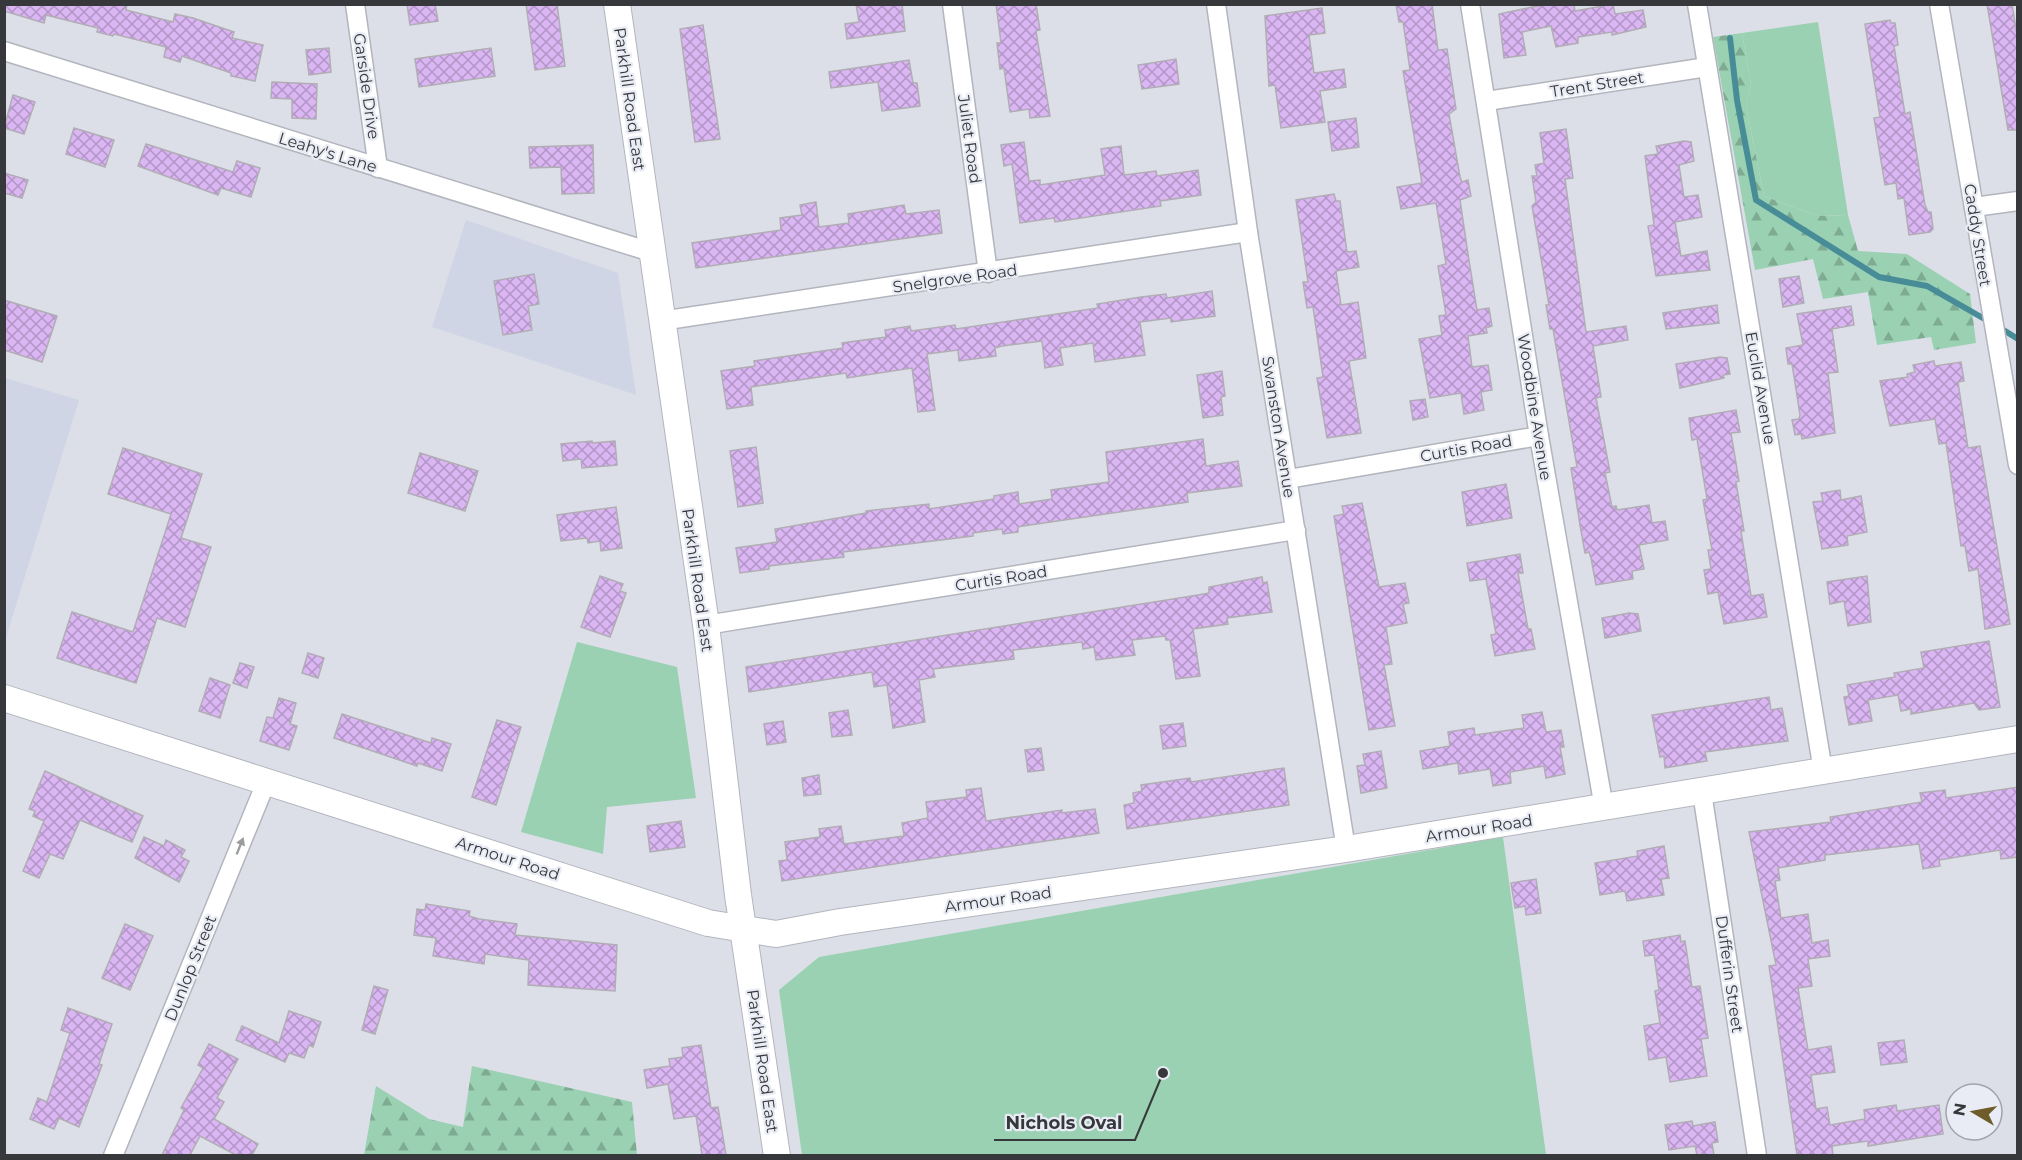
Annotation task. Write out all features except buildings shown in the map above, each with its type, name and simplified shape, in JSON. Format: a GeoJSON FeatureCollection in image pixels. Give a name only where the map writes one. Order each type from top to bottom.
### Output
{"type":"FeatureCollection","features":[{"type":"Feature","properties":{"kind":"main road","name":"Parkhill Road East"},"geometry":{"type":"LineString","coordinates":[[617,4],[706,625],[743,930],[777,1155]]}},
{"type":"Feature","properties":{"kind":"main road","name":"Armour Road"},"geometry":{"type":"LineString","coordinates":[[4,698],[267,780],[708,923],[776,934],[840,922],[1346,849],[2018,740]]}},
{"type":"Feature","properties":{"kind":"street","name":"Garside Drive"},"geometry":{"type":"LineString","coordinates":[[355,4],[378,168]]}},
{"type":"Feature","properties":{"kind":"street","name":"Juliet Road"},"geometry":{"type":"LineString","coordinates":[[952,4],[988,273]]}},
{"type":"Feature","properties":{"kind":"street","name":"Swanston Avenue"},"geometry":{"type":"LineString","coordinates":[[1216,4],[1248,232],[1346,849]]}},
{"type":"Feature","properties":{"kind":"street","name":"Woodbine Avenue"},"geometry":{"type":"LineString","coordinates":[[1470,4],[1539,436],[1604,808]]}},
{"type":"Feature","properties":{"kind":"street","name":"Euclid Avenue"},"geometry":{"type":"LineString","coordinates":[[1697,4],[1823,771]]}},
{"type":"Feature","properties":{"kind":"street","name":"Caddy Street"},"geometry":{"type":"LineString","coordinates":[[1939,4],[1997,354],[2018,465]]}},
{"type":"Feature","properties":{"kind":"street","name":"Leahy's Lane"},"geometry":{"type":"LineString","coordinates":[[4,51],[651,252]]}},
{"type":"Feature","properties":{"kind":"street","name":"Trent Street"},"geometry":{"type":"LineString","coordinates":[[1487,101],[1707,67]]}},
{"type":"Feature","properties":{"kind":"street"},"geometry":{"type":"LineString","coordinates":[[1974,207],[2018,201]]}},
{"type":"Feature","properties":{"kind":"street","name":"Snelgrove Road"},"geometry":{"type":"LineString","coordinates":[[661,321],[1248,232]]}},
{"type":"Feature","properties":{"kind":"street","name":"Curtis Road"},"geometry":{"type":"LineString","coordinates":[[1288,479],[1539,436]]}},
{"type":"Feature","properties":{"kind":"street","name":"Curtis Road"},"geometry":{"type":"LineString","coordinates":[[706,625],[1296,530]]}},
{"type":"Feature","properties":{"kind":"street","name":"Dunlop Street"},"geometry":{"type":"LineString","coordinates":[[113,1155],[267,780]]}},
{"type":"Feature","properties":{"kind":"street","name":"Dufferin Street"},"geometry":{"type":"LineString","coordinates":[[1702,792],[1757,1155]]}},
{"type":"Feature","properties":{"kind":"shaded area"},"geometry":{"type":"Polygon","coordinates":[[[466,220],[618,273],[636,395],[432,327],[466,220]]]}},
{"type":"Feature","properties":{"kind":"shaded area"},"geometry":{"type":"Polygon","coordinates":[[[4,378],[79,400],[5,641],[4,378]]]}},
{"type":"Feature","properties":{"kind":"green space"},"geometry":{"type":"Polygon","coordinates":[[[1818,22],[1848,215],[1818,216],[1764,196],[1746,106],[1751,84],[1742,33],[1818,22]]]}},
{"type":"Feature","properties":{"kind":"green space"},"geometry":{"type":"Polygon","coordinates":[[[1742,33],[1751,84],[1746,106],[1764,196],[1818,216],[1848,215],[1858,251],[1907,254],[1970,294],[1976,343],[1934,350],[1931,337],[1877,345],[1868,292],[1823,299],[1813,259],[1755,270],[1713,37],[1742,33]]]}},
{"type":"Feature","properties":{"kind":"green space"},"geometry":{"type":"Polygon","coordinates":[[[577,642],[677,667],[696,798],[607,807],[603,854],[521,832],[577,642]]]}},
{"type":"Feature","properties":{"kind":"green space"},"geometry":{"type":"Polygon","coordinates":[[[1503,837],[1546,1155],[802,1155],[779,990],[819,957],[1503,837]]]}},
{"type":"Feature","properties":{"kind":"green space"},"geometry":{"type":"Polygon","coordinates":[[[472,1066],[632,1102],[637,1155],[364,1155],[376,1086],[429,1119],[463,1127],[472,1066]]]}},
{"type":"Feature","properties":{"kind":"waterway"},"geometry":{"type":"LineString","coordinates":[[1730,38],[1737,100],[1756,200],[1879,277],[1927,286],[1988,321]]}},
{"type":"Feature","properties":{"kind":"waterway"},"geometry":{"type":"LineString","coordinates":[[1997,326],[2018,339]]}},
{"type":"Feature","properties":{"kind":"place","name":"Nichols Oval"},"geometry":{"type":"Point","coordinates":[1163,1073]}}]}
